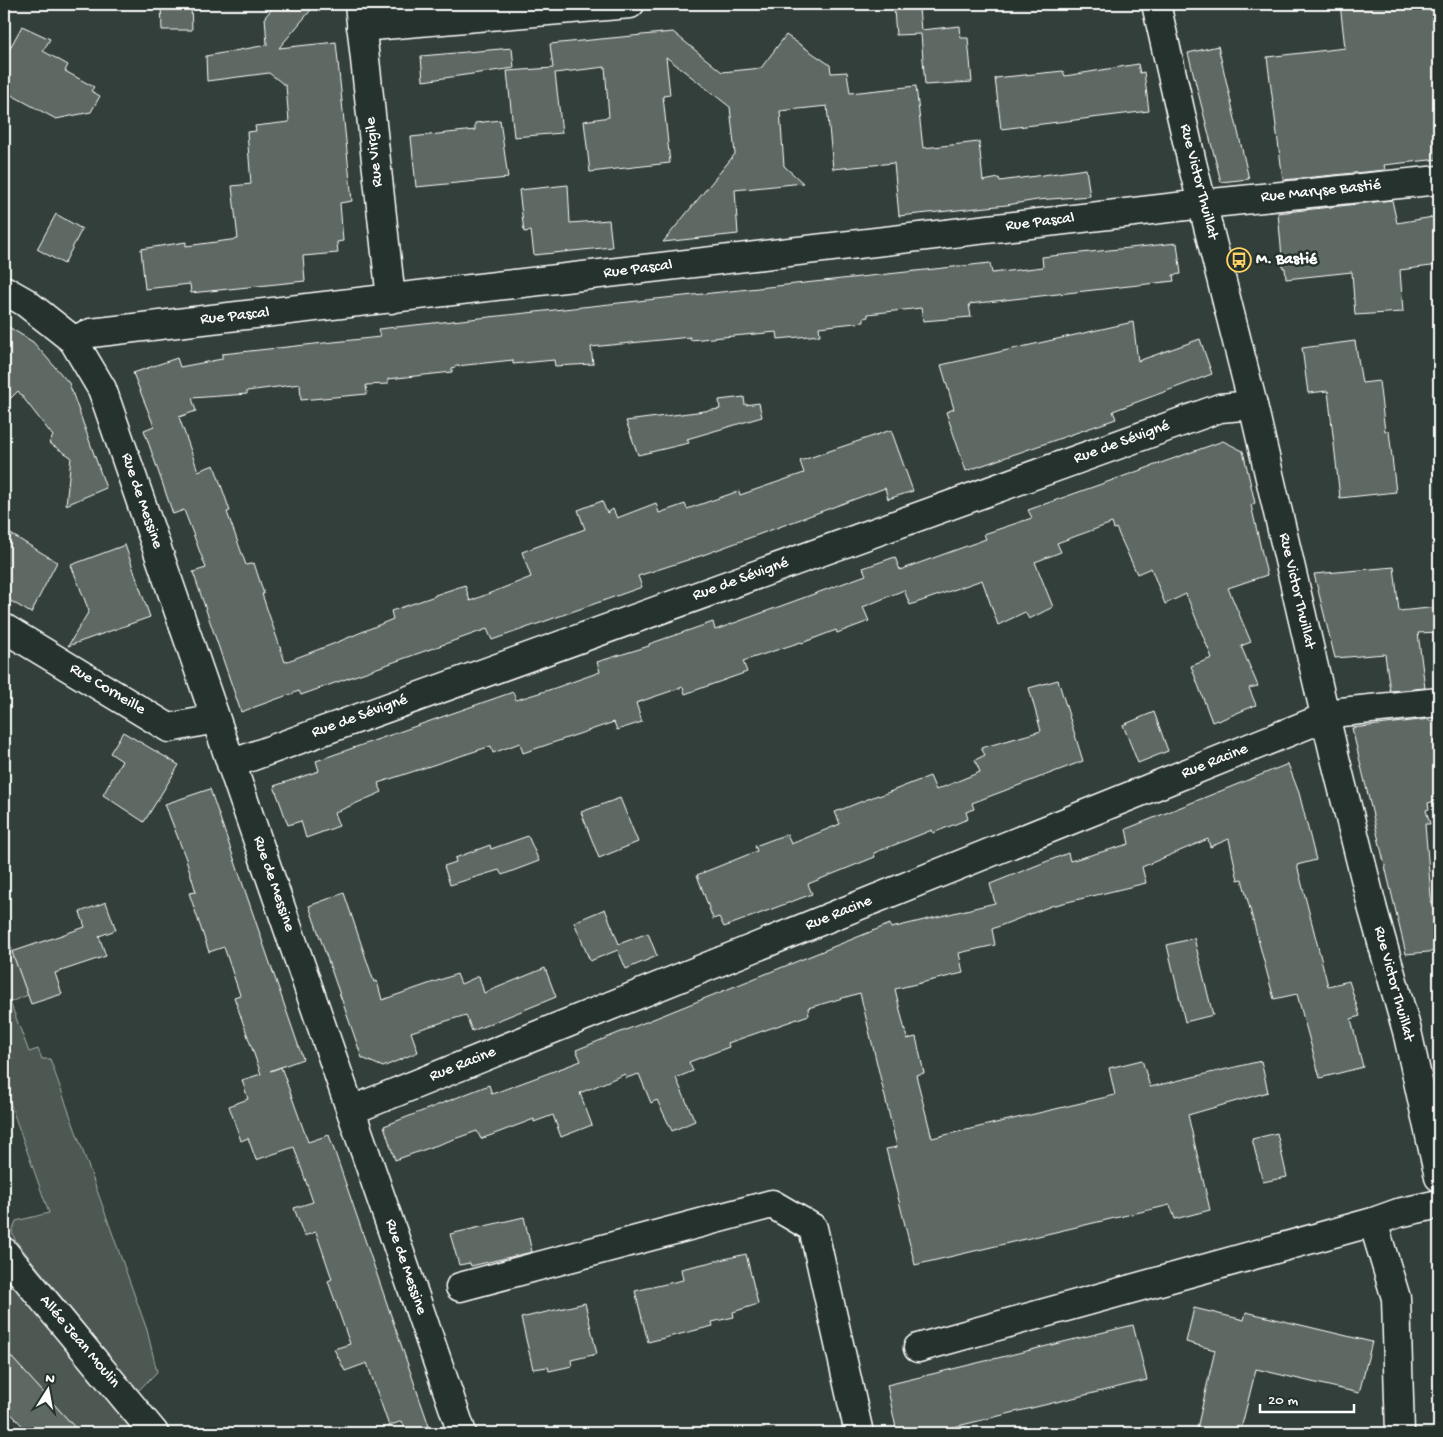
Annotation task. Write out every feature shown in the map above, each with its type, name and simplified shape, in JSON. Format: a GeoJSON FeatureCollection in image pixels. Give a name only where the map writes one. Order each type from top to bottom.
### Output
{"type":"FeatureCollection","features":[{"type":"Feature","properties":{"kind":"street"},"geometry":{"type":"LineString","coordinates":[[360,15],[630,4]]}},
{"type":"Feature","properties":{"kind":"street","name":"Rue Victor Thuillat"},"geometry":{"type":"LineString","coordinates":[[1156,4],[1192,163],[1204,204],[1253,405],[1373,910],[1407,1032],[1439,1177]]}},
{"type":"Feature","properties":{"kind":"street","name":"Rue Virgile"},"geometry":{"type":"LineString","coordinates":[[360,15],[391,299]]}},
{"type":"Feature","properties":{"kind":"street","name":"Rue Maryse Bastié"},"geometry":{"type":"LineString","coordinates":[[1204,204],[1439,180]]}},
{"type":"Feature","properties":{"kind":"street","name":"Rue Pascal"},"geometry":{"type":"LineString","coordinates":[[73,340],[91,333],[1204,204]]}},
{"type":"Feature","properties":{"kind":"street"},"geometry":{"type":"LineString","coordinates":[[4,290],[25,302],[73,340]]}},
{"type":"Feature","properties":{"kind":"street","name":"Rue de Messine"},"geometry":{"type":"LineString","coordinates":[[73,340],[102,389],[462,1433]]}},
{"type":"Feature","properties":{"kind":"street","name":"Rue de Sévigné"},"geometry":{"type":"LineString","coordinates":[[230,764],[1220,408],[1253,405]]}},
{"type":"Feature","properties":{"kind":"street","name":"Rue Corneille"},"geometry":{"type":"LineString","coordinates":[[4,628],[169,728],[215,719]]}},
{"type":"Feature","properties":{"kind":"street","name":"Rue Racine"},"geometry":{"type":"LineString","coordinates":[[352,1110],[1326,717],[1341,712],[1439,702]]}},
{"type":"Feature","properties":{"kind":"street"},"geometry":{"type":"LineString","coordinates":[[460,1287],[772,1204],[813,1228],[859,1433]]}},
{"type":"Feature","properties":{"kind":"street"},"geometry":{"type":"LineString","coordinates":[[918,1348],[1373,1222],[1398,1213],[1439,1204]]}},
{"type":"Feature","properties":{"kind":"street"},"geometry":{"type":"LineString","coordinates":[[1373,1222],[1396,1298],[1400,1433]]}},
{"type":"Feature","properties":{"kind":"street","name":"Allée Jean Moulin"},"geometry":{"type":"LineString","coordinates":[[4,1252],[154,1433]]}},
{"type":"Feature","properties":{"kind":"shaded area"},"geometry":{"type":"Polygon","coordinates":[[[4,927],[28,995],[10,1002],[29,1052],[38,1049],[42,1059],[50,1059],[147,1330],[157,1372],[138,1391],[15,1240],[12,1232],[16,1221],[49,1213],[4,1086],[4,927]]]}},
{"type":"Feature","properties":{"kind":"shaded area"},"geometry":{"type":"Polygon","coordinates":[[[4,1266],[130,1424],[130,1431],[123,1433],[80,1433],[4,1349],[4,1266]]]}},
{"type":"Feature","properties":{"kind":"building"},"geometry":{"type":"Polygon","coordinates":[[[161,4],[191,4],[192,30],[162,30],[161,4]]]}},
{"type":"Feature","properties":{"kind":"building"},"geometry":{"type":"Polygon","coordinates":[[[276,4],[316,4],[279,48],[336,42],[352,201],[340,203],[343,241],[337,242],[338,253],[303,256],[305,281],[191,293],[190,284],[145,289],[141,249],[186,242],[186,246],[238,239],[232,186],[251,184],[247,132],[256,131],[255,126],[289,122],[286,86],[269,73],[207,81],[206,56],[267,45],[265,17],[276,4]]]}},
{"type":"Feature","properties":{"kind":"building"},"geometry":{"type":"Polygon","coordinates":[[[1340,4],[1439,4],[1439,159],[1384,165],[1385,170],[1283,180],[1267,57],[1345,48],[1340,4]]]}},
{"type":"Feature","properties":{"kind":"building"},"geometry":{"type":"Polygon","coordinates":[[[919,8],[921,30],[960,26],[961,38],[968,38],[972,82],[925,85],[921,34],[896,35],[894,10],[919,8]]]}},
{"type":"Feature","properties":{"kind":"building"},"geometry":{"type":"Polygon","coordinates":[[[22,26],[50,39],[43,51],[68,65],[65,71],[94,87],[91,91],[100,96],[91,112],[56,119],[4,91],[4,59],[22,26]]]}},
{"type":"Feature","properties":{"kind":"building"},"geometry":{"type":"Polygon","coordinates":[[[673,32],[722,72],[761,68],[786,35],[830,65],[831,73],[847,72],[850,93],[916,86],[923,148],[979,142],[983,181],[999,178],[1000,181],[1086,169],[1090,196],[1037,200],[1007,205],[899,216],[894,163],[833,169],[827,106],[780,111],[784,166],[803,183],[735,190],[738,234],[663,242],[735,154],[730,107],[666,57],[670,95],[663,96],[670,163],[590,172],[584,121],[609,117],[605,67],[555,73],[562,133],[514,137],[507,71],[553,68],[550,44],[673,32]]]}},
{"type":"Feature","properties":{"kind":"building"},"geometry":{"type":"Polygon","coordinates":[[[1218,46],[1249,179],[1221,182],[1188,53],[1218,46]]]}},
{"type":"Feature","properties":{"kind":"building"},"geometry":{"type":"Polygon","coordinates":[[[512,48],[514,68],[423,81],[421,56],[512,48]]]}},
{"type":"Feature","properties":{"kind":"building"},"geometry":{"type":"Polygon","coordinates":[[[1138,64],[1140,73],[1144,72],[1149,111],[1001,129],[995,78],[1063,71],[1065,76],[1138,64]]]}},
{"type":"Feature","properties":{"kind":"building"},"geometry":{"type":"Polygon","coordinates":[[[500,120],[508,178],[416,187],[411,137],[475,130],[475,123],[500,120]]]}},
{"type":"Feature","properties":{"kind":"building"},"geometry":{"type":"Polygon","coordinates":[[[568,185],[570,223],[609,220],[612,247],[534,255],[531,231],[524,232],[519,190],[568,185]]]}},
{"type":"Feature","properties":{"kind":"building"},"geometry":{"type":"Polygon","coordinates":[[[1392,200],[1397,223],[1439,216],[1439,265],[1400,270],[1403,312],[1355,315],[1352,272],[1286,279],[1285,268],[1283,268],[1278,213],[1392,200]]]}},
{"type":"Feature","properties":{"kind":"building"},"geometry":{"type":"Polygon","coordinates":[[[56,214],[82,229],[64,264],[37,249],[56,214]]]}},
{"type":"Feature","properties":{"kind":"building"},"geometry":{"type":"Polygon","coordinates":[[[1177,243],[1181,274],[1173,275],[1174,281],[969,304],[971,317],[923,321],[921,308],[868,314],[868,317],[864,318],[864,322],[819,327],[820,335],[778,339],[777,332],[690,340],[690,337],[591,347],[593,364],[555,366],[554,360],[513,364],[513,360],[457,366],[452,368],[452,372],[388,379],[388,384],[366,385],[367,394],[301,400],[300,384],[247,391],[247,394],[192,398],[196,411],[179,417],[198,471],[214,465],[230,511],[227,512],[246,565],[254,563],[264,594],[262,594],[285,662],[393,619],[391,611],[435,595],[465,585],[470,601],[531,577],[522,552],[585,529],[578,510],[602,501],[607,513],[613,509],[617,518],[656,503],[659,513],[685,504],[687,509],[739,491],[740,495],[804,473],[800,461],[891,430],[913,491],[888,499],[885,488],[703,555],[638,576],[642,587],[492,640],[487,629],[301,695],[299,691],[241,712],[193,572],[206,568],[184,510],[173,514],[144,430],[154,426],[133,373],[177,358],[180,367],[222,359],[222,354],[380,337],[378,329],[990,263],[992,273],[1043,267],[1042,257],[1177,243]]]}},
{"type":"Feature","properties":{"kind":"building"},"geometry":{"type":"Polygon","coordinates":[[[1133,322],[1138,361],[1200,339],[1212,374],[1113,411],[1116,419],[966,471],[946,412],[954,409],[941,365],[1133,322]]]}},
{"type":"Feature","properties":{"kind":"building"},"geometry":{"type":"Polygon","coordinates":[[[4,324],[33,342],[69,383],[106,488],[66,505],[71,457],[49,443],[53,436],[18,391],[4,405],[4,324]]]}},
{"type":"Feature","properties":{"kind":"building"},"geometry":{"type":"Polygon","coordinates":[[[1355,341],[1362,383],[1379,381],[1385,431],[1389,431],[1396,492],[1340,498],[1328,391],[1308,393],[1302,348],[1355,341]]]}},
{"type":"Feature","properties":{"kind":"building"},"geometry":{"type":"Polygon","coordinates":[[[744,397],[745,405],[759,403],[762,417],[687,439],[689,443],[638,455],[626,421],[720,409],[719,400],[744,397]]]}},
{"type":"Feature","properties":{"kind":"building"},"geometry":{"type":"Polygon","coordinates":[[[1223,441],[1243,451],[1255,503],[1251,505],[1267,575],[1228,588],[1251,642],[1241,646],[1258,686],[1249,688],[1256,705],[1218,721],[1212,722],[1191,666],[1212,658],[1186,594],[1165,604],[1151,568],[1137,574],[1112,523],[1057,543],[1061,552],[1035,562],[1053,607],[1029,619],[1025,612],[998,625],[982,580],[910,605],[904,590],[863,607],[869,621],[837,633],[836,630],[802,643],[743,661],[747,672],[685,694],[683,687],[636,703],[642,722],[617,730],[614,722],[523,753],[520,743],[493,753],[491,746],[378,783],[382,792],[334,813],[339,826],[306,838],[301,821],[288,825],[274,786],[319,771],[316,761],[513,692],[516,700],[552,689],[600,672],[597,662],[649,646],[649,644],[713,622],[715,630],[866,575],[863,568],[895,557],[900,570],[986,539],[984,534],[1032,518],[1028,510],[1223,441]]]}},
{"type":"Feature","properties":{"kind":"building"},"geometry":{"type":"Polygon","coordinates":[[[4,530],[57,562],[31,613],[4,597],[4,530]]]}},
{"type":"Feature","properties":{"kind":"building"},"geometry":{"type":"Polygon","coordinates":[[[125,545],[150,617],[68,646],[89,611],[71,565],[125,545]]]}},
{"type":"Feature","properties":{"kind":"building"},"geometry":{"type":"Polygon","coordinates":[[[1394,567],[1399,611],[1439,607],[1439,632],[1418,633],[1425,688],[1390,691],[1385,654],[1335,658],[1314,574],[1394,567]]]}},
{"type":"Feature","properties":{"kind":"building"},"geometry":{"type":"Polygon","coordinates":[[[1058,680],[1083,761],[972,803],[974,809],[966,812],[968,819],[933,833],[932,830],[874,853],[875,857],[808,884],[812,894],[724,927],[719,917],[713,919],[697,875],[757,851],[755,846],[787,834],[791,844],[840,824],[835,812],[930,776],[936,790],[980,772],[975,760],[985,755],[981,748],[1041,731],[1029,688],[1058,680]]]}},
{"type":"Feature","properties":{"kind":"building"},"geometry":{"type":"Polygon","coordinates":[[[1154,712],[1168,751],[1138,763],[1123,725],[1154,712]]]}},
{"type":"Feature","properties":{"kind":"building"},"geometry":{"type":"Polygon","coordinates":[[[1429,719],[1429,721],[1439,720],[1439,800],[1428,803],[1429,809],[1426,810],[1430,824],[1425,824],[1432,908],[1439,908],[1439,951],[1406,954],[1352,728],[1429,719]]]}},
{"type":"Feature","properties":{"kind":"building"},"geometry":{"type":"Polygon","coordinates":[[[123,732],[179,765],[144,822],[103,795],[122,761],[110,753],[123,732]]]}},
{"type":"Feature","properties":{"kind":"building"},"geometry":{"type":"Polygon","coordinates":[[[1288,764],[1299,793],[1316,860],[1297,865],[1328,986],[1349,981],[1360,1016],[1351,1019],[1363,1067],[1320,1078],[1297,994],[1274,999],[1242,879],[1238,880],[1229,839],[1210,847],[1208,839],[1142,867],[1146,883],[1051,906],[992,929],[995,945],[959,953],[963,973],[895,989],[907,1039],[916,1037],[924,1073],[916,1075],[932,1138],[1115,1095],[1109,1068],[1142,1060],[1150,1087],[1261,1061],[1268,1092],[1188,1115],[1210,1210],[1175,1219],[1170,1205],[915,1265],[886,1149],[897,1147],[860,993],[808,1008],[809,1015],[728,1043],[729,1047],[689,1062],[693,1071],[676,1078],[695,1121],[672,1131],[657,1100],[651,1103],[639,1074],[626,1078],[625,1074],[580,1093],[592,1125],[561,1137],[553,1115],[534,1122],[534,1119],[481,1139],[477,1131],[395,1160],[384,1126],[489,1085],[492,1094],[581,1061],[576,1050],[890,924],[891,928],[995,903],[990,884],[1068,853],[1070,861],[1129,844],[1126,829],[1288,764]]]}},
{"type":"Feature","properties":{"kind":"building"},"geometry":{"type":"Polygon","coordinates":[[[210,789],[303,1059],[281,1067],[308,1142],[329,1135],[429,1426],[407,1433],[402,1421],[389,1426],[367,1363],[345,1371],[334,1349],[350,1344],[328,1281],[332,1279],[316,1232],[304,1236],[294,1208],[313,1202],[294,1147],[256,1160],[248,1138],[241,1141],[229,1106],[248,1099],[242,1080],[261,1074],[234,997],[240,995],[224,947],[209,952],[189,893],[196,892],[186,859],[165,804],[210,789]]]}},
{"type":"Feature","properties":{"kind":"building"},"geometry":{"type":"Polygon","coordinates":[[[620,798],[638,842],[599,858],[581,812],[620,798]]]}},
{"type":"Feature","properties":{"kind":"building"},"geometry":{"type":"Polygon","coordinates":[[[528,836],[539,861],[502,875],[499,870],[450,885],[444,866],[456,862],[455,858],[490,845],[491,849],[528,836]]]}},
{"type":"Feature","properties":{"kind":"building"},"geometry":{"type":"Polygon","coordinates":[[[344,893],[374,982],[377,981],[382,1000],[457,974],[461,984],[479,976],[484,993],[545,968],[556,997],[472,1031],[466,1015],[411,1032],[418,1052],[383,1067],[362,1058],[309,906],[344,893]]]}},
{"type":"Feature","properties":{"kind":"building"},"geometry":{"type":"Polygon","coordinates":[[[106,902],[116,930],[99,936],[106,956],[55,973],[62,994],[31,1004],[12,952],[85,927],[80,912],[106,902]]]}},
{"type":"Feature","properties":{"kind":"building"},"geometry":{"type":"Polygon","coordinates":[[[605,909],[619,944],[648,933],[657,956],[626,969],[618,950],[590,961],[574,922],[605,909]]]}},
{"type":"Feature","properties":{"kind":"building"},"geometry":{"type":"Polygon","coordinates":[[[1194,938],[1213,1015],[1185,1022],[1167,945],[1194,938]]]}},
{"type":"Feature","properties":{"kind":"building"},"geometry":{"type":"Polygon","coordinates":[[[1277,1133],[1287,1177],[1263,1182],[1252,1139],[1277,1133]]]}},
{"type":"Feature","properties":{"kind":"building"},"geometry":{"type":"Polygon","coordinates":[[[524,1217],[532,1252],[471,1266],[470,1263],[459,1265],[450,1234],[524,1217]]]}},
{"type":"Feature","properties":{"kind":"building"},"geometry":{"type":"Polygon","coordinates":[[[746,1254],[758,1304],[733,1312],[734,1317],[712,1322],[713,1326],[648,1342],[635,1291],[683,1280],[681,1269],[746,1254]]]}},
{"type":"Feature","properties":{"kind":"building"},"geometry":{"type":"Polygon","coordinates":[[[585,1303],[597,1354],[571,1360],[572,1366],[549,1371],[548,1367],[533,1369],[521,1318],[585,1303]]]}},
{"type":"Feature","properties":{"kind":"building"},"geometry":{"type":"Polygon","coordinates":[[[1194,1308],[1244,1320],[1246,1312],[1372,1342],[1359,1393],[1256,1369],[1240,1433],[1196,1433],[1215,1350],[1186,1342],[1194,1308]]]}},
{"type":"Feature","properties":{"kind":"building"},"geometry":{"type":"Polygon","coordinates":[[[1133,1325],[1147,1380],[929,1433],[897,1433],[887,1385],[1133,1325]]]}},
{"type":"Feature","properties":{"kind":"building"},"geometry":{"type":"Polygon","coordinates":[[[4,1349],[80,1433],[29,1433],[4,1406],[4,1349]]]}},
{"type":"Feature","properties":{"kind":"place","name":"M. Bastié"},"geometry":{"type":"Point","coordinates":[1239,260]}}]}
